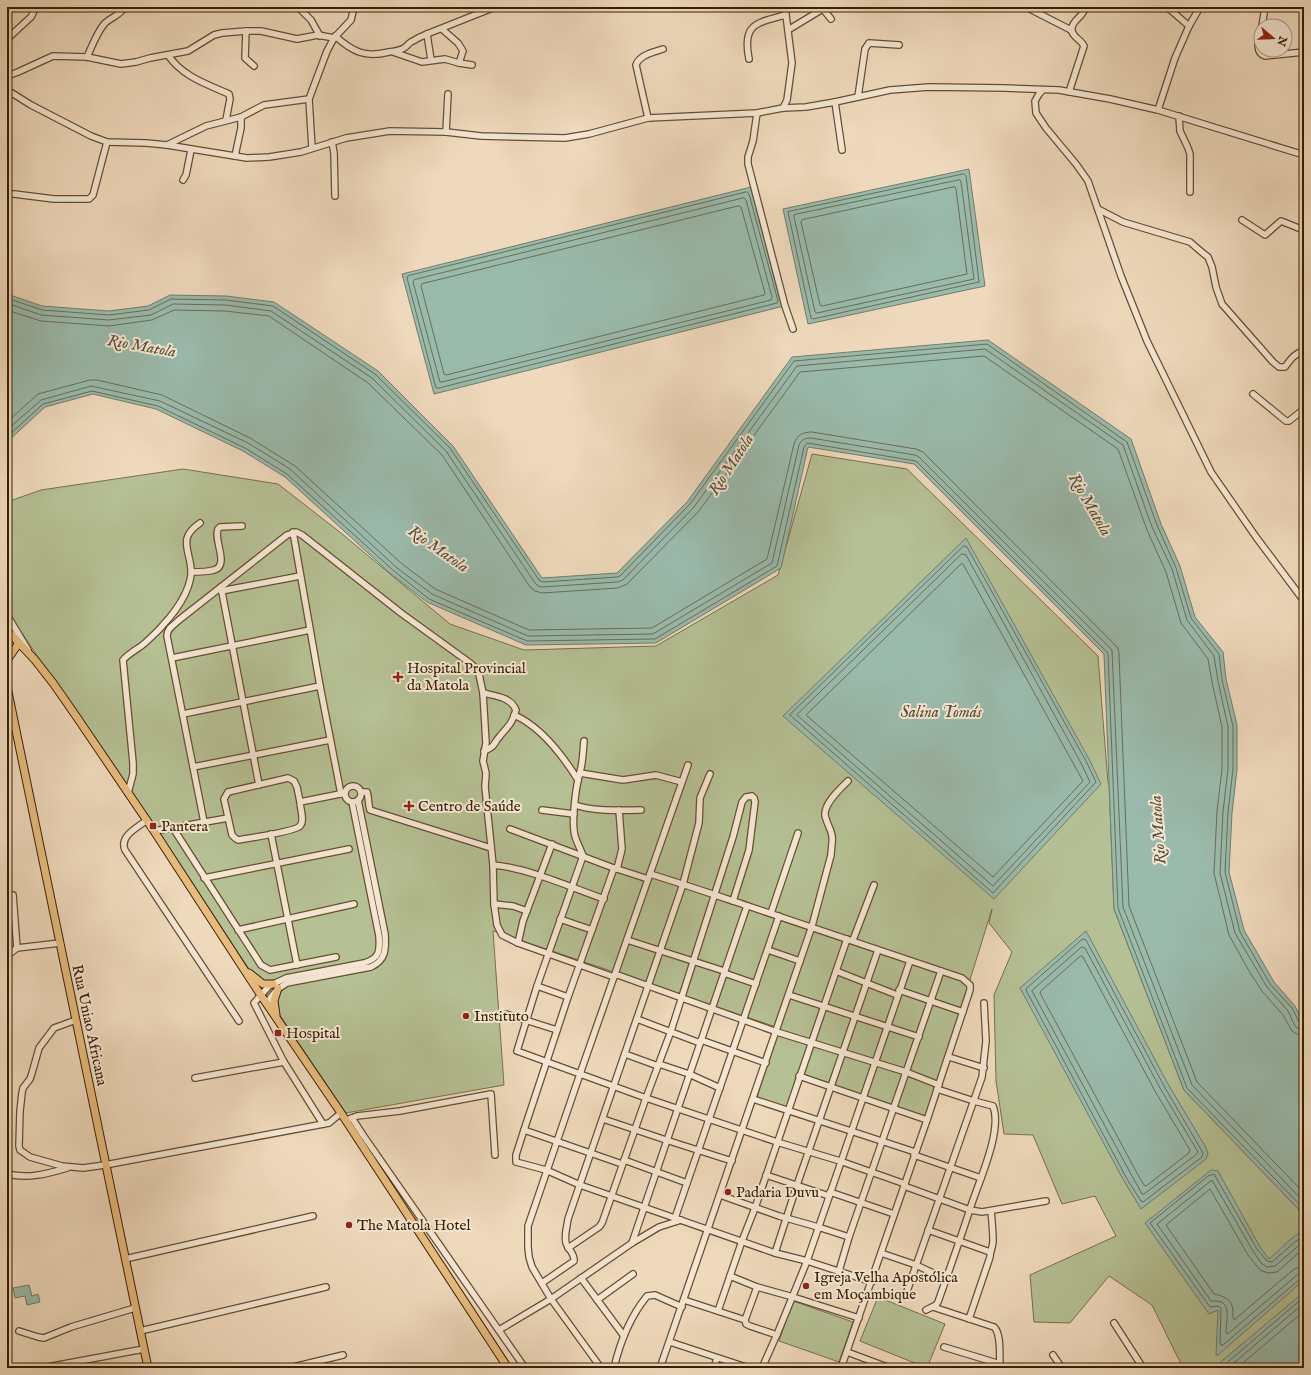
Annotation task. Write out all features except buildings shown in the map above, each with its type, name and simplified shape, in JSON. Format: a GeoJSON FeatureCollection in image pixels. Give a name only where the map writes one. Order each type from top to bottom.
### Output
{"type":"FeatureCollection","features":[{"type":"Feature","properties":{"kind":"main road"},"geometry":{"type":"LineString","coordinates":[[7,630],[35,660],[53,683],[147,820],[266,1004],[341,1113],[349,1119],[508,1368]]}},
{"type":"Feature","properties":{"kind":"main road"},"geometry":{"type":"LineString","coordinates":[[7,660],[19,643]]}},
{"type":"Feature","properties":{"kind":"main road","name":"Rua Uniao Africana"},"geometry":{"type":"LineString","coordinates":[[7,687],[148,1368]]}},
{"type":"Feature","properties":{"kind":"main road"},"geometry":{"type":"LineString","coordinates":[[244,969],[260,983],[275,986],[274,1007],[278,1020]]}},
{"type":"Feature","properties":{"kind":"street"},"geometry":{"type":"LineString","coordinates":[[7,39],[31,17],[36,7]]}},
{"type":"Feature","properties":{"kind":"street"},"geometry":{"type":"LineString","coordinates":[[87,57],[98,33],[104,24],[120,14],[125,7]]}},
{"type":"Feature","properties":{"kind":"street"},"geometry":{"type":"LineString","coordinates":[[298,7],[311,20],[320,36]]}},
{"type":"Feature","properties":{"kind":"street"},"geometry":{"type":"LineString","coordinates":[[312,148],[309,100],[328,51],[335,37],[351,20],[354,7]]}},
{"type":"Feature","properties":{"kind":"street"},"geometry":{"type":"LineString","coordinates":[[7,76],[53,56],[87,57],[121,64],[136,62],[188,51],[214,34],[246,30],[261,31],[297,39],[320,36],[335,37],[355,51],[373,55],[393,52],[405,48],[416,38],[494,7]]}},
{"type":"Feature","properties":{"kind":"street"},"geometry":{"type":"LineString","coordinates":[[783,108],[787,100],[792,63],[784,7]]}},
{"type":"Feature","properties":{"kind":"street"},"geometry":{"type":"LineString","coordinates":[[1026,7],[1071,30],[1072,33],[1083,43],[1084,46],[1069,92]]}},
{"type":"Feature","properties":{"kind":"street"},"geometry":{"type":"LineString","coordinates":[[1071,30],[1074,22],[1083,14],[1085,7]]}},
{"type":"Feature","properties":{"kind":"street"},"geometry":{"type":"LineString","coordinates":[[1167,7],[1189,26]]}},
{"type":"Feature","properties":{"kind":"street"},"geometry":{"type":"LineString","coordinates":[[1158,110],[1175,58],[1189,26],[1200,7]]}},
{"type":"Feature","properties":{"kind":"street"},"geometry":{"type":"LineString","coordinates":[[1263,18],[1265,7]]}},
{"type":"Feature","properties":{"kind":"street"},"geometry":{"type":"LineString","coordinates":[[788,30],[825,8],[831,19]]}},
{"type":"Feature","properties":{"kind":"street"},"geometry":{"type":"LineString","coordinates":[[749,59],[746,40],[751,29],[762,22],[785,15]]}},
{"type":"Feature","properties":{"kind":"street"},"geometry":{"type":"LineString","coordinates":[[442,28],[463,51],[459,63]]}},
{"type":"Feature","properties":{"kind":"street"},"geometry":{"type":"LineString","coordinates":[[246,30],[245,58],[254,66]]}},
{"type":"Feature","properties":{"kind":"street"},"geometry":{"type":"LineString","coordinates":[[427,34],[431,60]]}},
{"type":"Feature","properties":{"kind":"street"},"geometry":{"type":"LineString","coordinates":[[858,97],[866,45],[869,43],[899,46]]}},
{"type":"Feature","properties":{"kind":"street"},"geometry":{"type":"LineString","coordinates":[[648,118],[636,65],[637,61],[641,58],[663,49]]}},
{"type":"Feature","properties":{"kind":"street"},"geometry":{"type":"LineString","coordinates":[[393,52],[422,62],[445,59],[472,65]]}},
{"type":"Feature","properties":{"kind":"street"},"geometry":{"type":"LineString","coordinates":[[1293,53],[1304,52]]}},
{"type":"Feature","properties":{"kind":"street"},"geometry":{"type":"LineString","coordinates":[[168,55],[178,68],[192,78],[229,94],[230,99],[226,120]]}},
{"type":"Feature","properties":{"kind":"street"},"geometry":{"type":"LineString","coordinates":[[7,90],[35,108],[91,136],[107,142],[167,145],[247,158],[269,157],[300,152],[332,142],[370,133],[390,131],[446,132],[481,136],[565,138],[589,134],[648,118],[757,113],[783,108],[835,102],[890,90],[929,87],[1044,90],[1069,92],[1110,99],[1179,116],[1304,155]]}},
{"type":"Feature","properties":{"kind":"street"},"geometry":{"type":"LineString","coordinates":[[1044,90],[1039,94],[1035,101],[1036,113],[1088,181],[1121,276],[1147,341],[1211,472],[1256,537],[1304,601]]}},
{"type":"Feature","properties":{"kind":"street"},"geometry":{"type":"LineString","coordinates":[[446,132],[448,94]]}},
{"type":"Feature","properties":{"kind":"street"},"geometry":{"type":"LineString","coordinates":[[167,145],[206,126],[241,117],[264,106],[309,100]]}},
{"type":"Feature","properties":{"kind":"street"},"geometry":{"type":"LineString","coordinates":[[787,100],[793,108]]}},
{"type":"Feature","properties":{"kind":"street"},"geometry":{"type":"LineString","coordinates":[[835,102],[842,150]]}},
{"type":"Feature","properties":{"kind":"street"},"geometry":{"type":"LineString","coordinates":[[757,113],[753,141],[748,157],[748,164],[793,329]]}},
{"type":"Feature","properties":{"kind":"street"},"geometry":{"type":"LineString","coordinates":[[1179,116],[1180,131],[1190,154],[1190,192]]}},
{"type":"Feature","properties":{"kind":"street"},"geometry":{"type":"LineString","coordinates":[[235,156],[241,128],[241,117]]}},
{"type":"Feature","properties":{"kind":"street"},"geometry":{"type":"LineString","coordinates":[[14,194],[54,199],[89,199],[93,195],[107,142]]}},
{"type":"Feature","properties":{"kind":"street"},"geometry":{"type":"LineString","coordinates":[[332,142],[334,153],[335,196]]}},
{"type":"Feature","properties":{"kind":"street"},"geometry":{"type":"LineString","coordinates":[[183,180],[186,175],[191,150]]}},
{"type":"Feature","properties":{"kind":"street"},"geometry":{"type":"LineString","coordinates":[[1098,209],[1123,222],[1190,242],[1208,257],[1212,266],[1216,287],[1222,304],[1279,367],[1285,367],[1298,352],[1304,351]]}},
{"type":"Feature","properties":{"kind":"street"},"geometry":{"type":"LineString","coordinates":[[1242,220],[1264,235],[1281,222],[1304,229]]}},
{"type":"Feature","properties":{"kind":"street"},"geometry":{"type":"LineString","coordinates":[[1253,394],[1286,421],[1289,421],[1304,409]]}},
{"type":"Feature","properties":{"kind":"street"},"geometry":{"type":"LineString","coordinates":[[128,793],[133,774],[133,763],[123,660],[148,640],[177,608],[186,592],[191,572],[186,545],[187,538],[193,528],[200,523]]}},
{"type":"Feature","properties":{"kind":"street"},"geometry":{"type":"LineString","coordinates":[[191,572],[213,571],[220,567],[221,561],[217,536],[218,529],[220,527],[242,526]]}},
{"type":"Feature","properties":{"kind":"street"},"geometry":{"type":"LineString","coordinates":[[293,532],[330,740],[343,793],[348,800],[352,802],[379,936],[380,948],[376,957],[372,961],[286,978],[260,994],[254,1003],[254,1006],[284,1062],[323,1124]]}},
{"type":"Feature","properties":{"kind":"street"},"geometry":{"type":"LineString","coordinates":[[204,822],[167,636],[169,629],[221,589],[281,539],[293,532],[296,532],[302,535],[401,613],[470,663],[479,674],[483,693],[486,743],[483,761],[486,773],[485,786],[493,865],[494,904],[499,932],[518,943],[614,976],[682,997],[776,1032],[906,1072],[938,1087],[974,1101],[993,1106],[995,1111],[992,1143],[981,1178],[938,1302],[933,1307],[926,1310]]}},
{"type":"Feature","properties":{"kind":"street"},"geometry":{"type":"LineString","coordinates":[[221,589],[300,576]]}},
{"type":"Feature","properties":{"kind":"street"},"geometry":{"type":"LineString","coordinates":[[221,589],[260,785]]}},
{"type":"Feature","properties":{"kind":"street"},"geometry":{"type":"LineString","coordinates":[[7,615],[35,660]]}},
{"type":"Feature","properties":{"kind":"street"},"geometry":{"type":"LineString","coordinates":[[172,658],[310,630]]}},
{"type":"Feature","properties":{"kind":"street"},"geometry":{"type":"LineString","coordinates":[[183,714],[320,686]]}},
{"type":"Feature","properties":{"kind":"street"},"geometry":{"type":"LineString","coordinates":[[483,693],[510,702],[516,708],[511,724],[498,738],[494,746],[484,751]]}},
{"type":"Feature","properties":{"kind":"street"},"geometry":{"type":"LineString","coordinates":[[514,715],[528,722],[547,741],[563,759],[578,780]]}},
{"type":"Feature","properties":{"kind":"street"},"geometry":{"type":"LineString","coordinates":[[193,767],[330,740]]}},
{"type":"Feature","properties":{"kind":"street"},"geometry":{"type":"LineString","coordinates":[[584,741],[574,814],[575,836],[583,856],[548,953],[516,1049],[517,1051],[677,1109],[872,1172],[970,1210],[982,1212],[991,1211],[1046,1201]]}},
{"type":"Feature","properties":{"kind":"street"},"geometry":{"type":"LineString","coordinates":[[601,1368],[551,1299],[532,1267],[529,1257],[527,1236],[531,1217],[546,1170],[688,765]]}},
{"type":"Feature","properties":{"kind":"street"},"geometry":{"type":"LineString","coordinates":[[580,772],[623,780],[656,775],[682,782]]}},
{"type":"Feature","properties":{"kind":"street"},"geometry":{"type":"LineString","coordinates":[[542,1283],[574,1261],[574,1256],[566,1243],[565,1234],[568,1219],[638,1019],[683,884],[699,823],[700,798],[710,774]]}},
{"type":"Feature","properties":{"kind":"street"},"geometry":{"type":"LineString","coordinates":[[288,778],[294,780],[300,802],[302,821],[300,826],[296,828],[238,840],[232,835],[224,799],[228,792],[260,785],[288,778]]}},
{"type":"Feature","properties":{"kind":"street"},"geometry":{"type":"LineString","coordinates":[[660,1368],[812,926],[831,855],[832,836],[825,816],[826,809],[831,799],[848,781]]}},
{"type":"Feature","properties":{"kind":"street"},"geometry":{"type":"LineString","coordinates":[[300,802],[343,793],[347,788],[354,786],[361,792],[367,792],[368,806],[370,810],[491,848]]}},
{"type":"Feature","properties":{"kind":"street"},"geometry":{"type":"LineString","coordinates":[[275,986],[370,967],[378,964],[383,957],[386,947],[358,800],[361,792]]}},
{"type":"Feature","properties":{"kind":"street"},"geometry":{"type":"LineString","coordinates":[[568,1248],[601,1226],[671,1031],[733,837],[742,802],[746,797],[752,796],[755,802],[749,850],[732,901]]}},
{"type":"Feature","properties":{"kind":"street"},"geometry":{"type":"LineString","coordinates":[[352,802],[358,800]]}},
{"type":"Feature","properties":{"kind":"street"},"geometry":{"type":"LineString","coordinates":[[575,805],[584,808],[641,810]]}},
{"type":"Feature","properties":{"kind":"street"},"geometry":{"type":"LineString","coordinates":[[542,810],[574,814]]}},
{"type":"Feature","properties":{"kind":"street"},"geometry":{"type":"LineString","coordinates":[[619,810],[622,848],[581,965],[568,997],[516,1154],[516,1162],[546,1170],[580,1185],[644,1206],[775,1253],[807,1261],[872,1282]]}},
{"type":"Feature","properties":{"kind":"street"},"geometry":{"type":"LineString","coordinates":[[154,831],[228,818]]}},
{"type":"Feature","properties":{"kind":"street"},"geometry":{"type":"LineString","coordinates":[[147,820],[126,837],[123,843],[125,850],[239,1021]]}},
{"type":"Feature","properties":{"kind":"street"},"geometry":{"type":"LineString","coordinates":[[172,828],[261,965],[270,970],[336,956]]}},
{"type":"Feature","properties":{"kind":"street"},"geometry":{"type":"LineString","coordinates":[[510,829],[616,868],[683,884],[770,914],[812,926],[962,978],[970,985],[970,990],[963,1012],[927,1120],[841,1368]]}},
{"type":"Feature","properties":{"kind":"street"},"geometry":{"type":"LineString","coordinates":[[770,914],[798,833]]}},
{"type":"Feature","properties":{"kind":"street"},"geometry":{"type":"LineString","coordinates":[[271,834],[297,965]]}},
{"type":"Feature","properties":{"kind":"street"},"geometry":{"type":"LineString","coordinates":[[518,943],[527,911],[552,844]]}},
{"type":"Feature","properties":{"kind":"street"},"geometry":{"type":"LineString","coordinates":[[204,878],[349,849]]}},
{"type":"Feature","properties":{"kind":"street"},"geometry":{"type":"LineString","coordinates":[[493,865],[506,866],[540,876],[604,899]]}},
{"type":"Feature","properties":{"kind":"street"},"geometry":{"type":"LineString","coordinates":[[718,1311],[755,1208],[823,1006],[836,971],[874,885]]}},
{"type":"Feature","properties":{"kind":"street"},"geometry":{"type":"LineString","coordinates":[[13,895],[17,948]]}},
{"type":"Feature","properties":{"kind":"street"},"geometry":{"type":"LineString","coordinates":[[238,930],[354,904]]}},
{"type":"Feature","properties":{"kind":"street"},"geometry":{"type":"LineString","coordinates":[[494,904],[513,906],[527,911]]}},
{"type":"Feature","properties":{"kind":"street"},"geometry":{"type":"LineString","coordinates":[[632,1243],[747,906]]}},
{"type":"Feature","properties":{"kind":"street"},"geometry":{"type":"LineString","coordinates":[[675,1218],[779,916]]}},
{"type":"Feature","properties":{"kind":"street"},"geometry":{"type":"LineString","coordinates":[[560,919],[592,930]]}},
{"type":"Feature","properties":{"kind":"street"},"geometry":{"type":"LineString","coordinates":[[627,940],[756,984]]}},
{"type":"Feature","properties":{"kind":"street"},"geometry":{"type":"LineString","coordinates":[[7,956],[17,948],[60,943]]}},
{"type":"Feature","properties":{"kind":"street"},"geometry":{"type":"LineString","coordinates":[[768,950],[800,961]]}},
{"type":"Feature","properties":{"kind":"street"},"geometry":{"type":"LineString","coordinates":[[775,1253],[808,1151],[878,950]]}},
{"type":"Feature","properties":{"kind":"street"},"geometry":{"type":"LineString","coordinates":[[762,1368],[807,1261],[898,992],[910,961]]}},
{"type":"Feature","properties":{"kind":"street"},"geometry":{"type":"LineString","coordinates":[[836,971],[866,983],[931,1001],[963,1012]]}},
{"type":"Feature","properties":{"kind":"street"},"geometry":{"type":"LineString","coordinates":[[839,1271],[849,1237],[941,971]]}},
{"type":"Feature","properties":{"kind":"street"},"geometry":{"type":"LineString","coordinates":[[266,1004],[275,986]]}},
{"type":"Feature","properties":{"kind":"street"},"geometry":{"type":"LineString","coordinates":[[537,986],[568,997]]}},
{"type":"Feature","properties":{"kind":"street"},"geometry":{"type":"LineString","coordinates":[[789,995],[919,1037]]}},
{"type":"Feature","properties":{"kind":"street"},"geometry":{"type":"LineString","coordinates":[[904,1297],[974,1101],[984,1068],[986,1042],[984,1003]]}},
{"type":"Feature","properties":{"kind":"street"},"geometry":{"type":"LineString","coordinates":[[506,1014],[557,1030]]}},
{"type":"Feature","properties":{"kind":"street"},"geometry":{"type":"LineString","coordinates":[[638,1019],[700,1042],[733,1051],[766,1063]]}},
{"type":"Feature","properties":{"kind":"street"},"geometry":{"type":"LineString","coordinates":[[76,1020],[54,1028],[42,1042],[37,1053],[30,1079],[23,1088],[20,1111],[19,1146],[20,1150],[35,1159],[69,1167],[83,1168],[105,1165],[329,1123],[341,1113]]}},
{"type":"Feature","properties":{"kind":"street"},"geometry":{"type":"LineString","coordinates":[[625,1054],[689,1074],[720,1088]]}},
{"type":"Feature","properties":{"kind":"street"},"geometry":{"type":"LineString","coordinates":[[948,1057],[984,1068]]}},
{"type":"Feature","properties":{"kind":"street"},"geometry":{"type":"LineString","coordinates":[[195,1078],[284,1062]]}},
{"type":"Feature","properties":{"kind":"street"},"geometry":{"type":"LineString","coordinates":[[799,1076],[894,1107],[927,1120]]}},
{"type":"Feature","properties":{"kind":"street"},"geometry":{"type":"LineString","coordinates":[[349,1119],[491,1094],[495,1155]]}},
{"type":"Feature","properties":{"kind":"street"},"geometry":{"type":"LineString","coordinates":[[753,1099],[883,1141],[950,1168],[981,1178]]}},
{"type":"Feature","properties":{"kind":"street"},"geometry":{"type":"LineString","coordinates":[[349,1119],[363,1135],[525,1368]]}},
{"type":"Feature","properties":{"kind":"street"},"geometry":{"type":"LineString","coordinates":[[603,1119],[732,1161]]}},
{"type":"Feature","properties":{"kind":"street"},"geometry":{"type":"LineString","coordinates":[[524,1130],[687,1182]]}},
{"type":"Feature","properties":{"kind":"street"},"geometry":{"type":"LineString","coordinates":[[7,1174],[27,1177],[48,1174],[69,1167]]}},
{"type":"Feature","properties":{"kind":"street"},"geometry":{"type":"LineString","coordinates":[[766,1175],[894,1214]]}},
{"type":"Feature","properties":{"kind":"street"},"geometry":{"type":"LineString","coordinates":[[720,1195],[755,1208],[849,1237]]}},
{"type":"Feature","properties":{"kind":"street"},"geometry":{"type":"LineString","coordinates":[[969,1319],[990,1257],[993,1242],[991,1211]]}},
{"type":"Feature","properties":{"kind":"street"},"geometry":{"type":"LineString","coordinates":[[125,1259],[313,1216]]}},
{"type":"Feature","properties":{"kind":"street"},"geometry":{"type":"LineString","coordinates":[[499,1330],[551,1299],[632,1243],[659,1227],[681,1220]]}},
{"type":"Feature","properties":{"kind":"street"},"geometry":{"type":"LineString","coordinates":[[928,1230],[990,1252]]}},
{"type":"Feature","properties":{"kind":"street"},"geometry":{"type":"LineString","coordinates":[[881,1253],[916,1265],[946,1279]]}},
{"type":"Feature","properties":{"kind":"street"},"geometry":{"type":"LineString","coordinates":[[597,1300],[633,1274]]}},
{"type":"Feature","properties":{"kind":"street"},"geometry":{"type":"LineString","coordinates":[[730,1276],[757,1287],[859,1318]]}},
{"type":"Feature","properties":{"kind":"street"},"geometry":{"type":"LineString","coordinates":[[581,1278],[624,1336]]}},
{"type":"Feature","properties":{"kind":"street"},"geometry":{"type":"LineString","coordinates":[[745,1320],[757,1287]]}},
{"type":"Feature","properties":{"kind":"street"},"geometry":{"type":"LineString","coordinates":[[140,1331],[326,1288]]}},
{"type":"Feature","properties":{"kind":"street"},"geometry":{"type":"LineString","coordinates":[[614,1368],[624,1336],[636,1311],[647,1296],[655,1295],[682,1307]]}},
{"type":"Feature","properties":{"kind":"street"},"geometry":{"type":"LineString","coordinates":[[684,1300],[745,1320],[746,1324],[750,1326],[777,1335]]}},
{"type":"Feature","properties":{"kind":"street"},"geometry":{"type":"LineString","coordinates":[[933,1307],[996,1329],[998,1333],[1000,1366],[944,1347]]}},
{"type":"Feature","properties":{"kind":"street"},"geometry":{"type":"LineString","coordinates":[[20,1331],[44,1338],[71,1327],[135,1308]]}},
{"type":"Feature","properties":{"kind":"street"},"geometry":{"type":"LineString","coordinates":[[1114,1323],[1142,1368]]}},
{"type":"Feature","properties":{"kind":"street"},"geometry":{"type":"LineString","coordinates":[[670,1342],[749,1368]]}},
{"type":"Feature","properties":{"kind":"street"},"geometry":{"type":"LineString","coordinates":[[42,1368],[144,1348]]}},
{"type":"Feature","properties":{"kind":"street"},"geometry":{"type":"LineString","coordinates":[[847,1352],[890,1368]]}},
{"type":"Feature","properties":{"kind":"street"},"geometry":{"type":"LineString","coordinates":[[289,1368],[344,1355]]}},
{"type":"Feature","properties":{"kind":"street"},"geometry":{"type":"LineString","coordinates":[[1053,1355],[1062,1368]]}},
{"type":"Feature","properties":{"kind":"street"},"geometry":{"type":"LineString","coordinates":[[714,1368],[717,1358]]}},
{"type":"Feature","properties":{"kind":"green space"},"geometry":{"type":"Polygon","coordinates":[[[812,454],[907,469],[1098,656],[1108,783],[1109,782],[1114,909],[1184,1090],[1304,1215],[1304,1368],[1183,1368],[1152,1305],[1109,1276],[1070,1323],[1034,1322],[1030,1275],[1116,1236],[1095,1196],[1062,1204],[1033,1135],[1004,1134],[996,1081],[994,995],[1012,952],[989,923],[992,909],[927,1118],[799,1077],[787,1108],[757,1098],[776,1027],[493,931],[504,1085],[346,1113],[7,611],[7,502],[41,490],[183,469],[278,484],[341,533],[450,624],[524,650],[656,646],[778,575],[812,454]]]}},
{"type":"Feature","properties":{"kind":"green space"},"geometry":{"type":"Polygon","coordinates":[[[878,1297],[945,1324],[927,1368],[860,1341],[878,1297]]]}},
{"type":"Feature","properties":{"kind":"green space"},"geometry":{"type":"Polygon","coordinates":[[[793,1301],[853,1322],[839,1362],[779,1341],[793,1301]]]}},
{"type":"Feature","properties":{"kind":"water"},"geometry":{"type":"Polygon","coordinates":[[[969,169],[985,286],[808,324],[783,209],[969,169]]]}},
{"type":"Feature","properties":{"kind":"water"},"geometry":{"type":"Polygon","coordinates":[[[751,187],[784,306],[434,394],[402,274],[751,187]]]}},
{"type":"Feature","properties":{"kind":"water","name":"Rio Matola"},"geometry":{"type":"Polygon","coordinates":[[[7,294],[42,306],[109,311],[148,306],[170,295],[226,296],[274,302],[378,371],[453,446],[542,578],[617,573],[687,502],[792,357],[988,340],[1131,439],[1161,524],[1180,566],[1195,617],[1223,652],[1226,679],[1237,725],[1237,769],[1232,813],[1229,872],[1244,930],[1274,982],[1295,1006],[1304,1024],[1304,1215],[1184,1090],[1114,909],[1104,654],[914,464],[808,447],[781,568],[656,643],[526,645],[427,602],[391,574],[285,477],[243,451],[156,409],[93,394],[45,407],[7,442],[7,294]]]}},
{"type":"Feature","properties":{"kind":"water","name":"Salina Tomás"},"geometry":{"type":"Polygon","coordinates":[[[966,538],[1089,759],[1101,784],[994,899],[783,716],[966,538]]]}},
{"type":"Feature","properties":{"kind":"water"},"geometry":{"type":"Polygon","coordinates":[[[1086,931],[1168,1084],[1208,1153],[1206,1159],[1141,1209],[1124,1181],[1020,988],[1086,931]]]}},
{"type":"Feature","properties":{"kind":"water"},"geometry":{"type":"Polygon","coordinates":[[[1211,1170],[1218,1171],[1260,1247],[1269,1259],[1291,1239],[1304,1232],[1304,1280],[1218,1355],[1216,1355],[1218,1310],[1209,1314],[1145,1223],[1211,1170]]]}},
{"type":"Feature","properties":{"kind":"water"},"geometry":{"type":"Polygon","coordinates":[[[29,1285],[32,1296],[38,1294],[40,1302],[27,1305],[25,1296],[15,1298],[13,1288],[29,1285]]]}},
{"type":"Feature","properties":{"kind":"water"},"geometry":{"type":"Polygon","coordinates":[[[1304,1292],[1304,1368],[1219,1368],[1217,1365],[1304,1292]]]}},
{"type":"Feature","properties":{"kind":"place","name":"Hospital Provincial da Matola"},"geometry":{"type":"Point","coordinates":[398,677]}},
{"type":"Feature","properties":{"kind":"place","name":"Centro de Saúde"},"geometry":{"type":"Point","coordinates":[409,806]}},
{"type":"Feature","properties":{"kind":"place","name":"Pantera"},"geometry":{"type":"Point","coordinates":[153,826]}},
{"type":"Feature","properties":{"kind":"place","name":"Instituto"},"geometry":{"type":"Point","coordinates":[466,1016]}},
{"type":"Feature","properties":{"kind":"place","name":"Hospital"},"geometry":{"type":"Point","coordinates":[278,1033]}},
{"type":"Feature","properties":{"kind":"place","name":"Padaria Duvu"},"geometry":{"type":"Point","coordinates":[728,1192]}},
{"type":"Feature","properties":{"kind":"place","name":"The Matola Hotel"},"geometry":{"type":"Point","coordinates":[349,1225]}},
{"type":"Feature","properties":{"kind":"place","name":"Igreja Velha Apostólica em Moçambique"},"geometry":{"type":"Point","coordinates":[806,1286]}}]}
